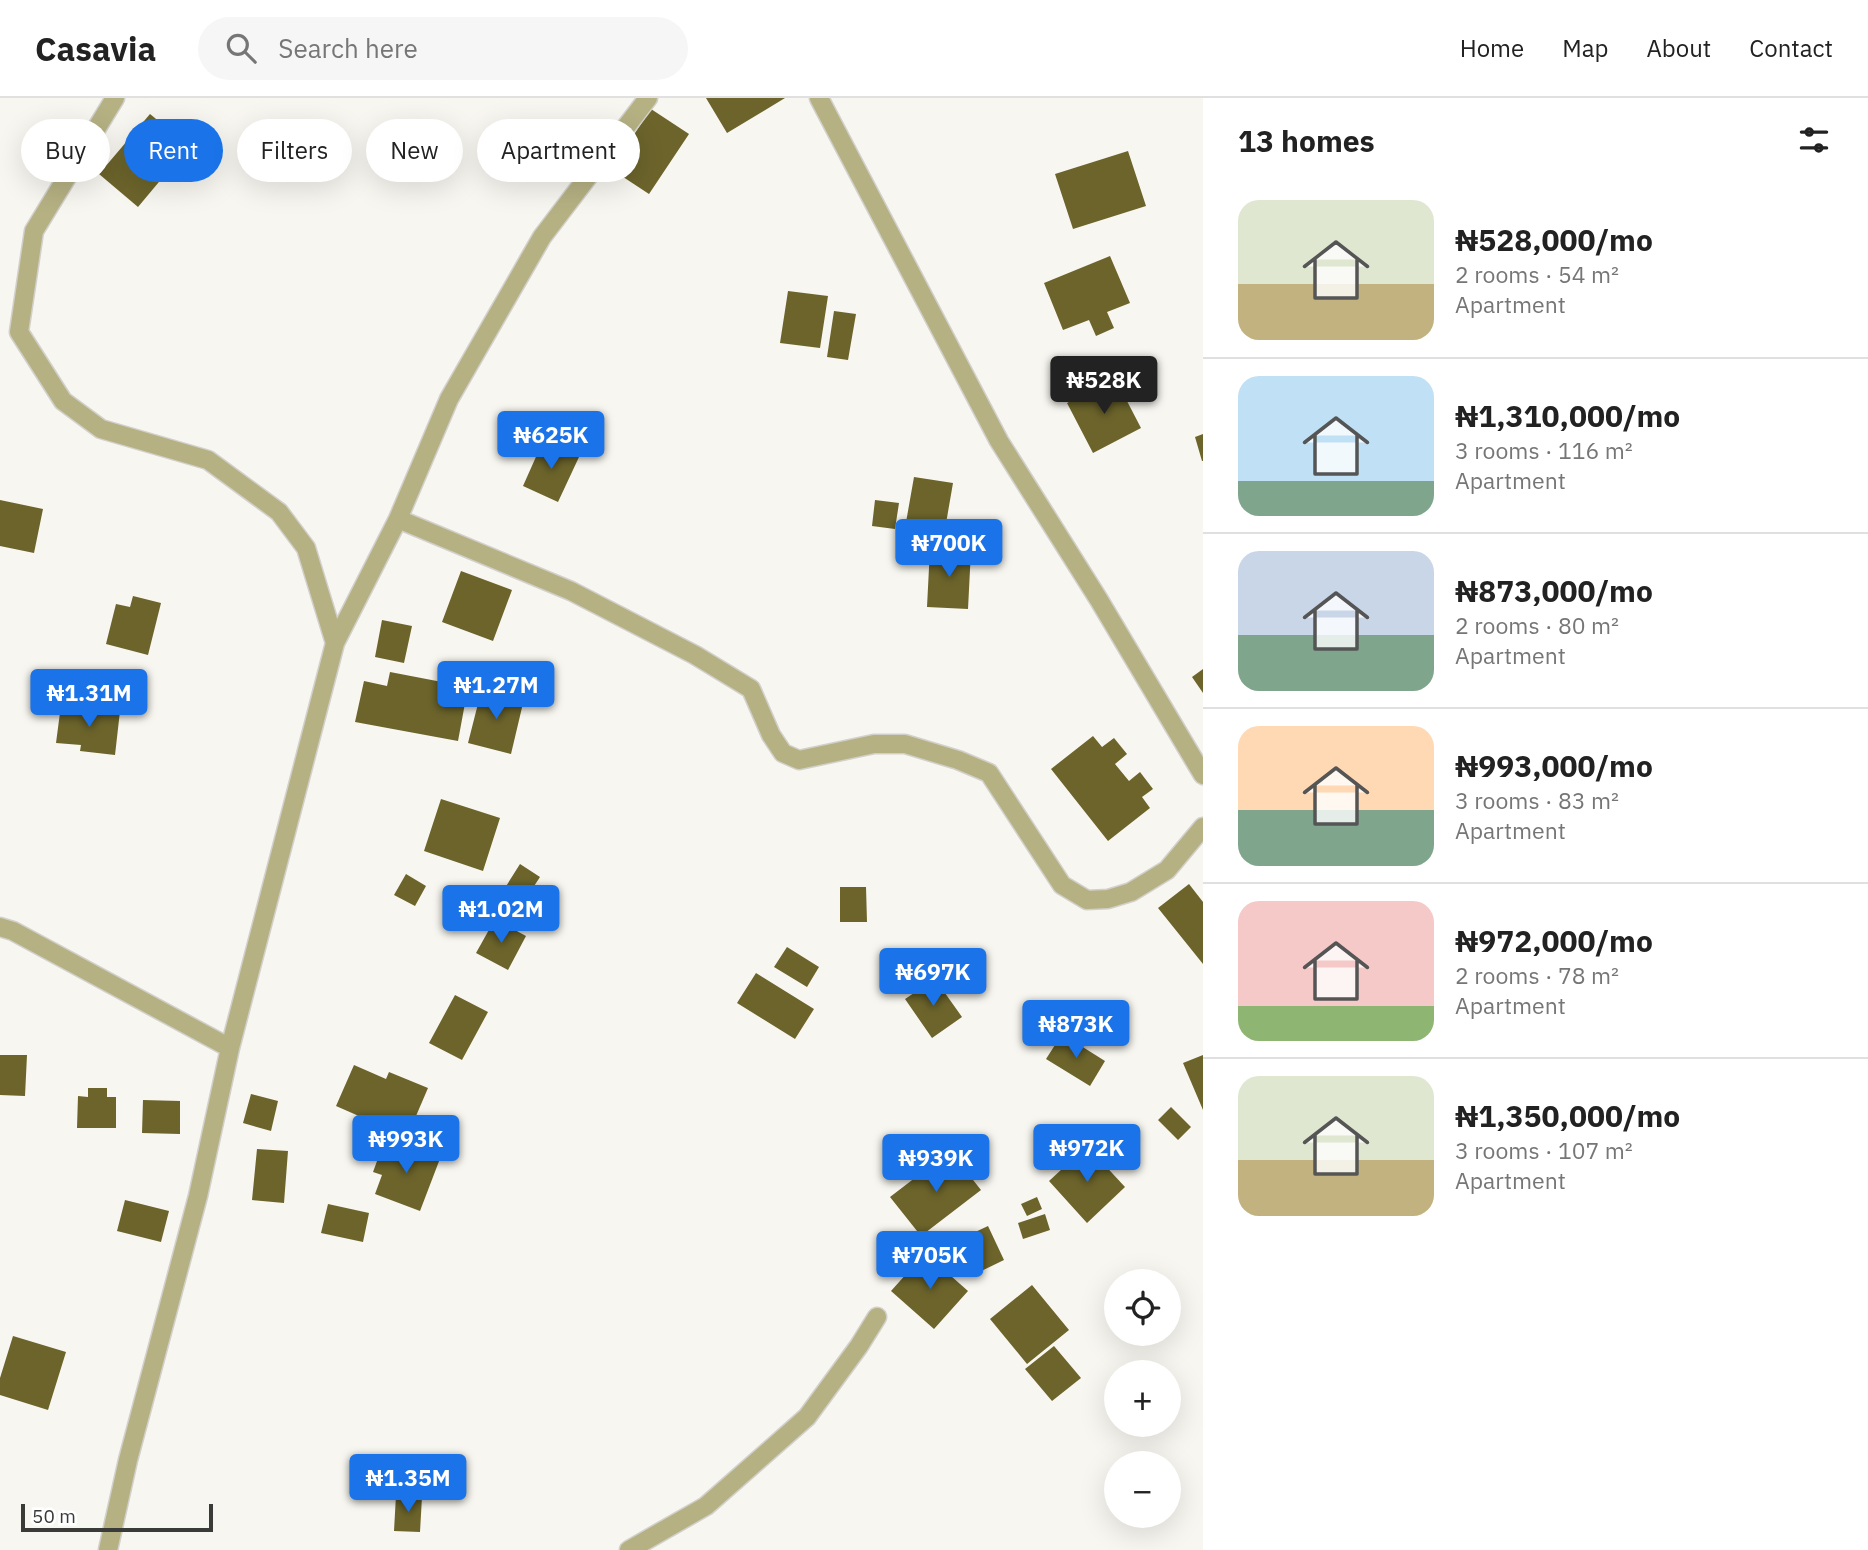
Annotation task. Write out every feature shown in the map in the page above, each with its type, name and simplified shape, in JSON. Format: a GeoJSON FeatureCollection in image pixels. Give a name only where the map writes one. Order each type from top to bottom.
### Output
{"type":"FeatureCollection","features":[{"type":"Feature","properties":{"kind":"street"},"geometry":{"type":"LineString","coordinates":[[115,98],[34,231],[19,332],[63,401],[101,429],[208,460],[279,512],[306,548],[335,643]]}},
{"type":"Feature","properties":{"kind":"street"},"geometry":{"type":"LineString","coordinates":[[108,1550],[128,1460],[198,1196],[230,1048],[335,643],[398,519],[449,399],[542,237],[648,98]]}},
{"type":"Feature","properties":{"kind":"street"},"geometry":{"type":"LineString","coordinates":[[819,98],[999,441],[1099,600],[1203,775]]}},
{"type":"Feature","properties":{"kind":"street"},"geometry":{"type":"LineString","coordinates":[[398,519],[571,591],[695,655],[740,682],[751,689],[771,735],[783,753],[800,760],[874,744],[905,744],[958,760],[989,773],[1062,885],[1087,900],[1108,899],[1131,892],[1167,870],[1203,827]]}},
{"type":"Feature","properties":{"kind":"street"},"geometry":{"type":"LineString","coordinates":[[0,927],[13,931],[230,1048]]}},
{"type":"Feature","properties":{"kind":"street"},"geometry":{"type":"LineString","coordinates":[[629,1550],[706,1506],[807,1417],[877,1317]]}},
{"type":"Feature","properties":{"kind":"building"},"geometry":{"type":"Polygon","coordinates":[[[706,98],[785,98],[727,133],[706,98]]]}},
{"type":"Feature","properties":{"kind":"building"},"geometry":{"type":"Polygon","coordinates":[[[651,109],[689,134],[649,194],[631,182],[640,182],[640,126],[651,109]]]}},
{"type":"Feature","properties":{"kind":"building"},"geometry":{"type":"Polygon","coordinates":[[[124,145],[124,182],[159,182],[138,207],[108,182],[110,161],[124,145]]]}},
{"type":"Feature","properties":{"kind":"building"},"geometry":{"type":"Polygon","coordinates":[[[1128,151],[1146,206],[1073,229],[1055,174],[1128,151]]]}},
{"type":"Feature","properties":{"kind":"building"},"geometry":{"type":"Polygon","coordinates":[[[1110,256],[1130,303],[1107,312],[1114,328],[1096,336],[1089,320],[1063,330],[1044,283],[1110,256]]]}},
{"type":"Feature","properties":{"kind":"building"},"geometry":{"type":"Polygon","coordinates":[[[788,291],[828,296],[820,348],[780,343],[788,291]]]}},
{"type":"Feature","properties":{"kind":"building"},"geometry":{"type":"Polygon","coordinates":[[[834,311],[856,314],[848,360],[827,357],[834,311]]]}},
{"type":"Feature","properties":{"kind":"building"},"geometry":{"type":"Polygon","coordinates":[[[1115,378],[1141,428],[1093,453],[1067,403],[1115,378]]]}},
{"type":"Feature","properties":{"kind":"building"},"geometry":{"type":"Polygon","coordinates":[[[1203,434],[1203,461],[1202,461],[1195,437],[1203,434]]]}},
{"type":"Feature","properties":{"kind":"building"},"geometry":{"type":"Polygon","coordinates":[[[543,441],[579,457],[558,502],[523,486],[543,441]]]}},
{"type":"Feature","properties":{"kind":"building"},"geometry":{"type":"Polygon","coordinates":[[[914,477],[953,483],[944,535],[905,528],[914,477]]]}},
{"type":"Feature","properties":{"kind":"building"},"geometry":{"type":"Polygon","coordinates":[[[0,500],[43,509],[34,553],[0,546],[0,500]]]}},
{"type":"Feature","properties":{"kind":"building"},"geometry":{"type":"Polygon","coordinates":[[[875,500],[899,503],[895,529],[872,526],[875,500]]]}},
{"type":"Feature","properties":{"kind":"building"},"geometry":{"type":"Polygon","coordinates":[[[930,548],[971,550],[968,609],[927,607],[930,548]]]}},
{"type":"Feature","properties":{"kind":"building"},"geometry":{"type":"Polygon","coordinates":[[[461,571],[512,590],[493,641],[442,622],[461,571]]]}},
{"type":"Feature","properties":{"kind":"building"},"geometry":{"type":"Polygon","coordinates":[[[133,596],[161,603],[148,655],[106,644],[116,604],[130,607],[133,596]]]}},
{"type":"Feature","properties":{"kind":"building"},"geometry":{"type":"Polygon","coordinates":[[[382,620],[412,626],[404,663],[375,657],[382,620]]]}},
{"type":"Feature","properties":{"kind":"building"},"geometry":{"type":"Polygon","coordinates":[[[1203,669],[1203,693],[1192,677],[1203,669]]]}},
{"type":"Feature","properties":{"kind":"building"},"geometry":{"type":"Polygon","coordinates":[[[55,670],[67,674],[60,697],[47,693],[55,670]]]}},
{"type":"Feature","properties":{"kind":"building"},"geometry":{"type":"Polygon","coordinates":[[[390,672],[468,687],[458,741],[355,722],[364,681],[387,686],[390,672]]]}},
{"type":"Feature","properties":{"kind":"building"},"geometry":{"type":"Polygon","coordinates":[[[482,688],[524,699],[511,754],[468,743],[482,688]]]}},
{"type":"Feature","properties":{"kind":"building"},"geometry":{"type":"Polygon","coordinates":[[[61,705],[120,711],[115,755],[80,751],[81,745],[56,743],[61,705]]]}},
{"type":"Feature","properties":{"kind":"building"},"geometry":{"type":"Polygon","coordinates":[[[1093,736],[1102,747],[1114,738],[1127,754],[1115,764],[1129,781],[1140,772],[1153,789],[1142,797],[1150,808],[1108,841],[1051,769],[1093,736]]]}},
{"type":"Feature","properties":{"kind":"building"},"geometry":{"type":"Polygon","coordinates":[[[441,799],[500,818],[483,871],[424,851],[441,799]]]}},
{"type":"Feature","properties":{"kind":"building"},"geometry":{"type":"Polygon","coordinates":[[[520,864],[540,877],[523,903],[503,891],[520,864]]]}},
{"type":"Feature","properties":{"kind":"building"},"geometry":{"type":"Polygon","coordinates":[[[406,874],[426,886],[415,906],[394,895],[406,874]]]}},
{"type":"Feature","properties":{"kind":"building"},"geometry":{"type":"Polygon","coordinates":[[[1189,884],[1203,902],[1203,964],[1158,908],[1189,884]]]}},
{"type":"Feature","properties":{"kind":"building"},"geometry":{"type":"Polygon","coordinates":[[[840,887],[866,887],[867,922],[840,922],[840,887]]]}},
{"type":"Feature","properties":{"kind":"building"},"geometry":{"type":"Polygon","coordinates":[[[495,919],[526,936],[508,970],[476,953],[495,919]]]}},
{"type":"Feature","properties":{"kind":"building"},"geometry":{"type":"Polygon","coordinates":[[[787,947],[819,967],[807,987],[774,967],[787,947]]]}},
{"type":"Feature","properties":{"kind":"building"},"geometry":{"type":"Polygon","coordinates":[[[756,973],[814,1009],[795,1039],[737,1003],[756,973]]]}},
{"type":"Feature","properties":{"kind":"building"},"geometry":{"type":"Polygon","coordinates":[[[935,979],[962,1017],[932,1038],[905,999],[935,979]]]}},
{"type":"Feature","properties":{"kind":"building"},"geometry":{"type":"Polygon","coordinates":[[[455,995],[488,1012],[462,1060],[429,1043],[455,995]]]}},
{"type":"Feature","properties":{"kind":"building"},"geometry":{"type":"Polygon","coordinates":[[[1062,1034],[1105,1061],[1090,1086],[1046,1059],[1062,1034]]]}},
{"type":"Feature","properties":{"kind":"building"},"geometry":{"type":"Polygon","coordinates":[[[0,1055],[27,1055],[25,1096],[0,1095],[0,1055]]]}},
{"type":"Feature","properties":{"kind":"building"},"geometry":{"type":"Polygon","coordinates":[[[1203,1055],[1203,1110],[1183,1063],[1203,1055]]]}},
{"type":"Feature","properties":{"kind":"building"},"geometry":{"type":"Polygon","coordinates":[[[354,1065],[386,1079],[389,1072],[428,1088],[407,1137],[386,1128],[382,1137],[364,1129],[368,1120],[336,1106],[354,1065]]]}},
{"type":"Feature","properties":{"kind":"building"},"geometry":{"type":"Polygon","coordinates":[[[88,1088],[107,1088],[107,1097],[116,1097],[116,1128],[77,1128],[78,1096],[88,1097],[88,1088]]]}},
{"type":"Feature","properties":{"kind":"building"},"geometry":{"type":"Polygon","coordinates":[[[251,1094],[278,1101],[271,1131],[243,1123],[251,1094]]]}},
{"type":"Feature","properties":{"kind":"building"},"geometry":{"type":"Polygon","coordinates":[[[143,1100],[180,1101],[180,1134],[142,1133],[143,1100]]]}},
{"type":"Feature","properties":{"kind":"building"},"geometry":{"type":"Polygon","coordinates":[[[1171,1107],[1191,1127],[1178,1140],[1158,1120],[1171,1107]]]}},
{"type":"Feature","properties":{"kind":"building"},"geometry":{"type":"Polygon","coordinates":[[[396,1140],[441,1156],[420,1211],[375,1194],[382,1175],[373,1172],[380,1153],[389,1157],[396,1140]]]}},
{"type":"Feature","properties":{"kind":"building"},"geometry":{"type":"Polygon","coordinates":[[[1087,1146],[1125,1187],[1087,1223],[1049,1181],[1087,1146]]]}},
{"type":"Feature","properties":{"kind":"building"},"geometry":{"type":"Polygon","coordinates":[[[257,1149],[288,1151],[284,1203],[252,1200],[257,1149]]]}},
{"type":"Feature","properties":{"kind":"building"},"geometry":{"type":"Polygon","coordinates":[[[950,1151],[981,1190],[921,1236],[890,1197],[950,1151]]]}},
{"type":"Feature","properties":{"kind":"building"},"geometry":{"type":"Polygon","coordinates":[[[1037,1197],[1042,1209],[1027,1216],[1021,1204],[1037,1197]]]}},
{"type":"Feature","properties":{"kind":"building"},"geometry":{"type":"Polygon","coordinates":[[[125,1200],[169,1211],[161,1242],[117,1231],[125,1200]]]}},
{"type":"Feature","properties":{"kind":"building"},"geometry":{"type":"Polygon","coordinates":[[[328,1204],[369,1213],[363,1242],[321,1233],[328,1204]]]}},
{"type":"Feature","properties":{"kind":"building"},"geometry":{"type":"Polygon","coordinates":[[[1045,1214],[1050,1230],[1023,1239],[1018,1223],[1045,1214]]]}},
{"type":"Feature","properties":{"kind":"building"},"geometry":{"type":"Polygon","coordinates":[[[988,1226],[1004,1260],[971,1276],[954,1242],[988,1226]]]}},
{"type":"Feature","properties":{"kind":"building"},"geometry":{"type":"Polygon","coordinates":[[[925,1253],[968,1291],[934,1329],[891,1291],[925,1253]]]}},
{"type":"Feature","properties":{"kind":"building"},"geometry":{"type":"Polygon","coordinates":[[[1032,1285],[1069,1330],[1027,1364],[990,1319],[1032,1285]]]}},
{"type":"Feature","properties":{"kind":"building"},"geometry":{"type":"Polygon","coordinates":[[[13,1336],[66,1352],[48,1410],[0,1395],[0,1378],[13,1336]]]}},
{"type":"Feature","properties":{"kind":"building"},"geometry":{"type":"Polygon","coordinates":[[[1054,1346],[1081,1378],[1052,1401],[1025,1369],[1054,1346]]]}},
{"type":"Feature","properties":{"kind":"building"},"geometry":{"type":"Polygon","coordinates":[[[396,1495],[422,1497],[420,1532],[394,1531],[396,1495]]]}}]}
